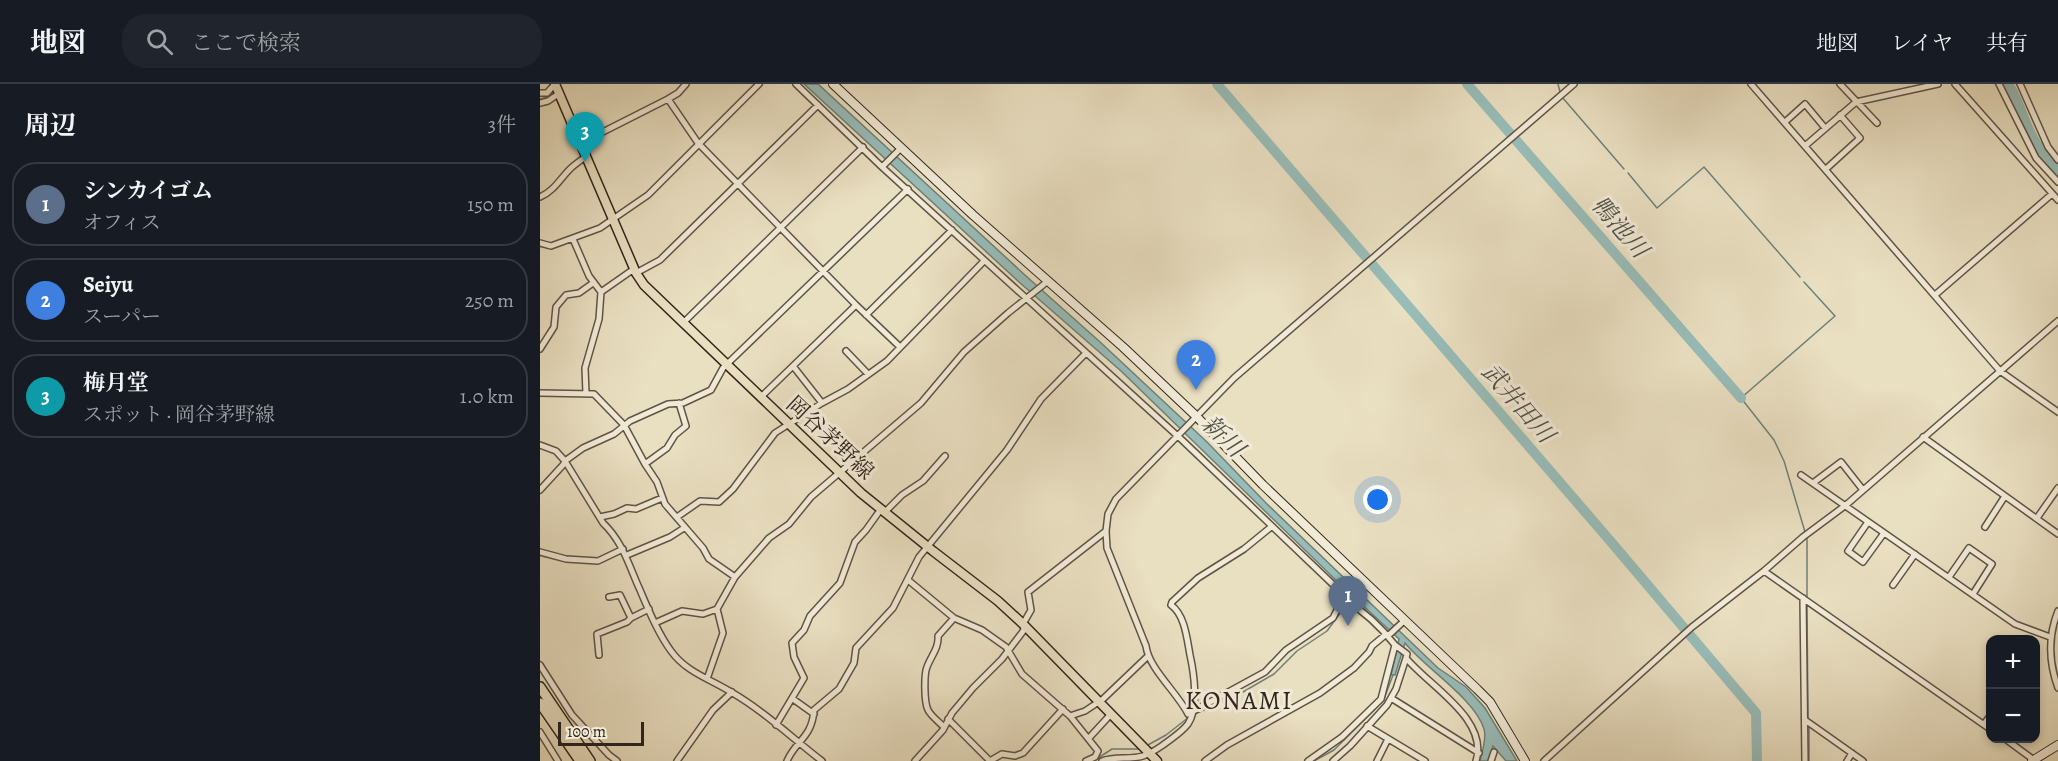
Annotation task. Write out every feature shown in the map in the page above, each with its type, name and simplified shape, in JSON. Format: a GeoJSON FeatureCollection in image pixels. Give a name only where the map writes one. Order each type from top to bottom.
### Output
{"type":"FeatureCollection","features":[{"type":"Feature","properties":{"kind":"highway"},"geometry":{"type":"LineString","coordinates":[[541,695],[580,761]]}},
{"type":"Feature","properties":{"kind":"highway"},"geometry":{"type":"LineString","coordinates":[[541,695],[590,761]]}},
{"type":"Feature","properties":{"kind":"main road","name":"岡谷茅野線"},"geometry":{"type":"LineString","coordinates":[[557,87],[636,273],[644,285],[883,511],[998,601],[1023,624],[1157,761]]}},
{"type":"Feature","properties":{"kind":"street"},"geometry":{"type":"LineString","coordinates":[[581,143],[668,99],[686,84]]}},
{"type":"Feature","properties":{"kind":"street"},"geometry":{"type":"LineString","coordinates":[[540,243],[551,246],[600,228],[648,195],[759,84]]}},
{"type":"Feature","properties":{"kind":"street"},"geometry":{"type":"LineString","coordinates":[[796,84],[984,261],[1028,297],[1177,435],[1343,594],[1333,618],[1286,650],[1265,672],[1188,714],[1181,700],[1147,657],[1146,646],[1107,548],[1108,514],[1116,499],[1177,435],[1234,378],[1574,84]]}},
{"type":"Feature","properties":{"kind":"street"},"geometry":{"type":"LineString","coordinates":[[833,84],[899,151],[1045,283],[1123,347],[1403,622],[1490,702],[1525,761]]}},
{"type":"Feature","properties":{"kind":"street"},"geometry":{"type":"LineString","coordinates":[[1751,84],[2000,371],[2058,412]]}},
{"type":"Feature","properties":{"kind":"street"},"geometry":{"type":"LineString","coordinates":[[1840,84],[1877,123]]}},
{"type":"Feature","properties":{"kind":"street"},"geometry":{"type":"LineString","coordinates":[[1805,146],[1856,102],[1938,84]]}},
{"type":"Feature","properties":{"kind":"street"},"geometry":{"type":"LineString","coordinates":[[1955,84],[2058,200]]}},
{"type":"Feature","properties":{"kind":"street"},"geometry":{"type":"LineString","coordinates":[[1999,84],[2036,158],[2058,182]]}},
{"type":"Feature","properties":{"kind":"street"},"geometry":{"type":"LineString","coordinates":[[2020,84],[2048,147],[2058,160]]}},
{"type":"Feature","properties":{"kind":"street"},"geometry":{"type":"LineString","coordinates":[[540,93],[547,93],[557,87]]}},
{"type":"Feature","properties":{"kind":"street"},"geometry":{"type":"LineString","coordinates":[[540,103],[548,101],[557,87]]}},
{"type":"Feature","properties":{"kind":"street"},"geometry":{"type":"LineString","coordinates":[[668,99],[698,143],[900,347]]}},
{"type":"Feature","properties":{"kind":"street"},"geometry":{"type":"LineString","coordinates":[[1785,122],[1805,104],[1825,128]]}},
{"type":"Feature","properties":{"kind":"street"},"geometry":{"type":"LineString","coordinates":[[601,292],[631,271],[636,273],[660,260],[818,105]]}},
{"type":"Feature","properties":{"kind":"street"},"geometry":{"type":"LineString","coordinates":[[1826,169],[1860,138],[1840,115]]}},
{"type":"Feature","properties":{"kind":"street"},"geometry":{"type":"LineString","coordinates":[[682,322],[863,147]]}},
{"type":"Feature","properties":{"kind":"street"},"geometry":{"type":"LineString","coordinates":[[883,166],[899,151]]}},
{"type":"Feature","properties":{"kind":"street"},"geometry":{"type":"LineString","coordinates":[[540,197],[547,194],[563,179],[570,168],[586,156]]}},
{"type":"Feature","properties":{"kind":"street"},"geometry":{"type":"LineString","coordinates":[[540,490],[565,461],[583,448],[614,434],[624,425],[668,405],[694,398],[711,390],[727,364],[908,189]]}},
{"type":"Feature","properties":{"kind":"street"},"geometry":{"type":"LineString","coordinates":[[1935,294],[2052,194]]}},
{"type":"Feature","properties":{"kind":"street"},"geometry":{"type":"LineString","coordinates":[[866,315],[952,230]]}},
{"type":"Feature","properties":{"kind":"street"},"geometry":{"type":"LineString","coordinates":[[573,239],[593,283],[601,292],[599,319],[585,368],[586,393]]}},
{"type":"Feature","properties":{"kind":"street"},"geometry":{"type":"LineString","coordinates":[[677,517],[700,501],[719,502],[733,489],[775,433],[848,389],[887,361],[984,261]]}},
{"type":"Feature","properties":{"kind":"street"},"geometry":{"type":"LineString","coordinates":[[540,349],[554,327],[556,307],[566,295],[579,293],[593,283]]}},
{"type":"Feature","properties":{"kind":"street"},"geometry":{"type":"LineString","coordinates":[[655,623],[682,611],[703,614],[717,609],[735,577],[769,538],[789,524],[811,497],[921,403],[956,360],[1008,312],[1045,283]]}},
{"type":"Feature","properties":{"kind":"street"},"geometry":{"type":"LineString","coordinates":[[761,397],[856,305]]}},
{"type":"Feature","properties":{"kind":"street"},"geometry":{"type":"LineString","coordinates":[[1544,761],[1686,632],[1764,571],[1803,537],[1846,506],[2058,321]]}},
{"type":"Feature","properties":{"kind":"street"},"geometry":{"type":"LineString","coordinates":[[846,351],[868,374]]}},
{"type":"Feature","properties":{"kind":"street"},"geometry":{"type":"LineString","coordinates":[[787,761],[792,750],[800,745],[813,724],[814,710],[839,689],[854,663],[856,648],[893,608],[919,557],[1007,450],[1041,399],[1086,353]]}},
{"type":"Feature","properties":{"kind":"street"},"geometry":{"type":"LineString","coordinates":[[793,366],[822,403]]}},
{"type":"Feature","properties":{"kind":"street"},"geometry":{"type":"LineString","coordinates":[[540,393],[594,394],[624,425],[657,482],[662,498],[684,528],[703,548],[709,559],[735,577]]}},
{"type":"Feature","properties":{"kind":"street"},"geometry":{"type":"LineString","coordinates":[[645,464],[667,448],[675,435],[686,426],[679,403]]}},
{"type":"Feature","properties":{"kind":"street"},"geometry":{"type":"LineString","coordinates":[[1923,437],[2058,534]]}},
{"type":"Feature","properties":{"kind":"street"},"geometry":{"type":"LineString","coordinates":[[540,445],[556,451],[565,461],[625,552],[655,623],[673,653],[686,666],[732,692],[822,761]]}},
{"type":"Feature","properties":{"kind":"street"},"geometry":{"type":"LineString","coordinates":[[776,725],[804,678],[794,657],[792,643],[804,630],[810,616],[840,583],[855,542],[883,511],[923,481],[945,456]]}},
{"type":"Feature","properties":{"kind":"street"},"geometry":{"type":"LineString","coordinates":[[1813,483],[1841,462],[1863,490]]}},
{"type":"Feature","properties":{"kind":"street"},"geometry":{"type":"LineString","coordinates":[[1801,475],[2015,624],[2050,637]]}},
{"type":"Feature","properties":{"kind":"street"},"geometry":{"type":"LineString","coordinates":[[2037,518],[2058,488]]}},
{"type":"Feature","properties":{"kind":"street"},"geometry":{"type":"LineString","coordinates":[[1984,526],[2005,496]]}},
{"type":"Feature","properties":{"kind":"street"},"geometry":{"type":"LineString","coordinates":[[600,517],[627,508],[636,510],[662,498]]}},
{"type":"Feature","properties":{"kind":"street"},"geometry":{"type":"LineString","coordinates":[[1868,522],[1848,551],[1863,562],[1884,533]]}},
{"type":"Feature","properties":{"kind":"street"},"geometry":{"type":"LineString","coordinates":[[1102,761],[1114,757],[1142,757],[1145,749],[1178,735],[1189,722],[1194,709],[1194,675],[1186,635],[1180,616],[1171,605],[1172,602],[1198,578],[1244,549],[1271,527]]}},
{"type":"Feature","properties":{"kind":"street"},"geometry":{"type":"LineString","coordinates":[[540,552],[566,559],[598,561],[670,537],[684,528]]}},
{"type":"Feature","properties":{"kind":"street"},"geometry":{"type":"LineString","coordinates":[[915,761],[973,688],[1024,630],[1023,624],[1031,610],[1028,592],[1106,531]]}},
{"type":"Feature","properties":{"kind":"street"},"geometry":{"type":"LineString","coordinates":[[1949,577],[1969,548],[1992,564],[1972,594]]}},
{"type":"Feature","properties":{"kind":"street"},"geometry":{"type":"LineString","coordinates":[[1893,585],[1915,554]]}},
{"type":"Feature","properties":{"kind":"street"},"geometry":{"type":"LineString","coordinates":[[1764,571],[1984,724],[1986,721]]}},
{"type":"Feature","properties":{"kind":"street"},"geometry":{"type":"LineString","coordinates":[[908,580],[954,618],[982,630],[1006,648],[1022,674],[1063,709],[1089,738],[1098,751],[1095,757],[1086,761]]}},
{"type":"Feature","properties":{"kind":"street"},"geometry":{"type":"LineString","coordinates":[[609,597],[620,595],[631,618]]}},
{"type":"Feature","properties":{"kind":"street"},"geometry":{"type":"LineString","coordinates":[[1333,761],[1350,746],[1387,705],[1407,654],[1395,645],[1389,634],[1343,598]]}},
{"type":"Feature","properties":{"kind":"street"},"geometry":{"type":"LineString","coordinates":[[1803,598],[1805,761]]}},
{"type":"Feature","properties":{"kind":"street"},"geometry":{"type":"LineString","coordinates":[[598,655],[597,634],[627,622],[649,609]]}},
{"type":"Feature","properties":{"kind":"street"},"geometry":{"type":"LineString","coordinates":[[707,679],[723,633],[717,609]]}},
{"type":"Feature","properties":{"kind":"street"},"geometry":{"type":"LineString","coordinates":[[2058,610],[2050,637],[2058,688]]}},
{"type":"Feature","properties":{"kind":"street"},"geometry":{"type":"LineString","coordinates":[[944,727],[928,711],[925,675],[931,656],[939,644],[938,636],[954,618]]}},
{"type":"Feature","properties":{"kind":"street"},"geometry":{"type":"LineString","coordinates":[[1205,761],[1227,745],[1320,693],[1354,668],[1372,646],[1403,622]]}},
{"type":"Feature","properties":{"kind":"street"},"geometry":{"type":"LineString","coordinates":[[1308,761],[1342,737],[1381,699],[1395,645]]}},
{"type":"Feature","properties":{"kind":"street"},"geometry":{"type":"LineString","coordinates":[[1070,716],[1085,711],[1099,701],[1147,657]]}},
{"type":"Feature","properties":{"kind":"street"},"geometry":{"type":"LineString","coordinates":[[1406,658],[1454,704],[1467,720],[1477,737],[1479,753],[1476,761]]}},
{"type":"Feature","properties":{"kind":"street"},"geometry":{"type":"LineString","coordinates":[[540,665],[572,715],[617,761]]}},
{"type":"Feature","properties":{"kind":"street"},"geometry":{"type":"LineString","coordinates":[[677,761],[713,710],[732,692]]}},
{"type":"Feature","properties":{"kind":"street"},"geometry":{"type":"LineString","coordinates":[[1391,698],[1479,753]]}},
{"type":"Feature","properties":{"kind":"street"},"geometry":{"type":"LineString","coordinates":[[793,699],[814,714]]}},
{"type":"Feature","properties":{"kind":"street"},"geometry":{"type":"LineString","coordinates":[[948,719],[990,761],[1002,754],[1016,758],[1063,709]]}},
{"type":"Feature","properties":{"kind":"street"},"geometry":{"type":"LineString","coordinates":[[1089,738],[1111,714]]}},
{"type":"Feature","properties":{"kind":"street"},"geometry":{"type":"LineString","coordinates":[[1805,720],[1863,761]]}},
{"type":"Feature","properties":{"kind":"street"},"geometry":{"type":"LineString","coordinates":[[1366,726],[1425,761]]}},
{"type":"Feature","properties":{"kind":"street"},"geometry":{"type":"LineString","coordinates":[[540,732],[558,761]]}},
{"type":"Feature","properties":{"kind":"street"},"geometry":{"type":"LineString","coordinates":[[1377,761],[1388,740]]}},
{"type":"Feature","properties":{"kind":"street"},"geometry":{"type":"LineString","coordinates":[[2011,743],[2033,760],[2058,745]]}},
{"type":"Feature","properties":{"kind":"street"},"geometry":{"type":"LineString","coordinates":[[1491,761],[1494,752]]}},
{"type":"Feature","properties":{"kind":"street"},"geometry":{"type":"LineString","coordinates":[[1846,761],[1852,753]]}},
{"type":"Feature","properties":{"kind":"water"},"geometry":{"type":"Polygon","coordinates":[[[804,84],[818,84],[1207,442],[1266,503],[1438,668],[1466,687],[1485,708],[1517,761],[1506,761],[1493,746],[1488,761],[1480,761],[1485,733],[1471,706],[1405,643],[1395,675],[1391,675],[1399,639],[1121,371],[1019,282],[804,84]]]}},
{"type":"Feature","properties":{"kind":"waterway","name":"武井田川"},"geometry":{"type":"LineString","coordinates":[[1217,84],[1756,713],[1757,761]]}},
{"type":"Feature","properties":{"kind":"waterway","name":"鴨池川"},"geometry":{"type":"LineString","coordinates":[[1467,84],[1741,398]]}},
{"type":"Feature","properties":{"kind":"waterway"},"geometry":{"type":"LineString","coordinates":[[1558,84],[1560,92]]}},
{"type":"Feature","properties":{"kind":"waterway"},"geometry":{"type":"LineString","coordinates":[[2008,84],[2042,153],[2058,171]]}},
{"type":"Feature","properties":{"kind":"waterway"},"geometry":{"type":"LineString","coordinates":[[540,99],[547,97],[554,90]]}},
{"type":"Feature","properties":{"kind":"waterway"},"geometry":{"type":"LineString","coordinates":[[1562,97],[1624,169]]}},
{"type":"Feature","properties":{"kind":"waterway"},"geometry":{"type":"LineString","coordinates":[[1628,173],[1657,208],[1704,167],[1800,277]]}},
{"type":"Feature","properties":{"kind":"waterway"},"geometry":{"type":"LineString","coordinates":[[1804,282],[1835,316],[1741,398],[1774,440],[1784,461],[1805,532]]}},
{"type":"Feature","properties":{"kind":"waterway"},"geometry":{"type":"LineString","coordinates":[[1807,537],[1807,597]]}},
{"type":"Feature","properties":{"kind":"waterway"},"geometry":{"type":"LineString","coordinates":[[1193,715],[1243,692],[1274,674],[1297,651],[1327,631],[1347,604]]}},
{"type":"Feature","properties":{"kind":"waterway"},"geometry":{"type":"LineString","coordinates":[[1807,605],[1808,719]]}},
{"type":"Feature","properties":{"kind":"waterway"},"geometry":{"type":"LineString","coordinates":[[1384,699],[1393,675]]}},
{"type":"Feature","properties":{"kind":"waterway"},"geometry":{"type":"LineString","coordinates":[[1314,761],[1334,750],[1377,707]]}},
{"type":"Feature","properties":{"kind":"waterway"},"geometry":{"type":"LineString","coordinates":[[1146,746],[1166,735],[1189,717]]}},
{"type":"Feature","properties":{"kind":"waterway"},"geometry":{"type":"LineString","coordinates":[[1809,728],[1809,761]]}},
{"type":"Feature","properties":{"kind":"waterway"},"geometry":{"type":"LineString","coordinates":[[1098,758],[1112,749],[1139,749]]}},
{"type":"Feature","properties":{"kind":"place","name":"梅月堂"},"geometry":{"type":"Point","coordinates":[585,162]}},
{"type":"Feature","properties":{"kind":"place","name":"Seiyu"},"geometry":{"type":"Point","coordinates":[1196,390]}},
{"type":"Feature","properties":{"kind":"place","name":"シンカイゴム"},"geometry":{"type":"Point","coordinates":[1348,626]}},
{"type":"Feature","properties":{"kind":"district","name":"KONAMI"},"geometry":{"type":"Point","coordinates":[1239,700]}},
{"type":"Feature","properties":{"kind":"water label","name":"新川"},"geometry":{"type":"Point","coordinates":[1223,436]}}]}
